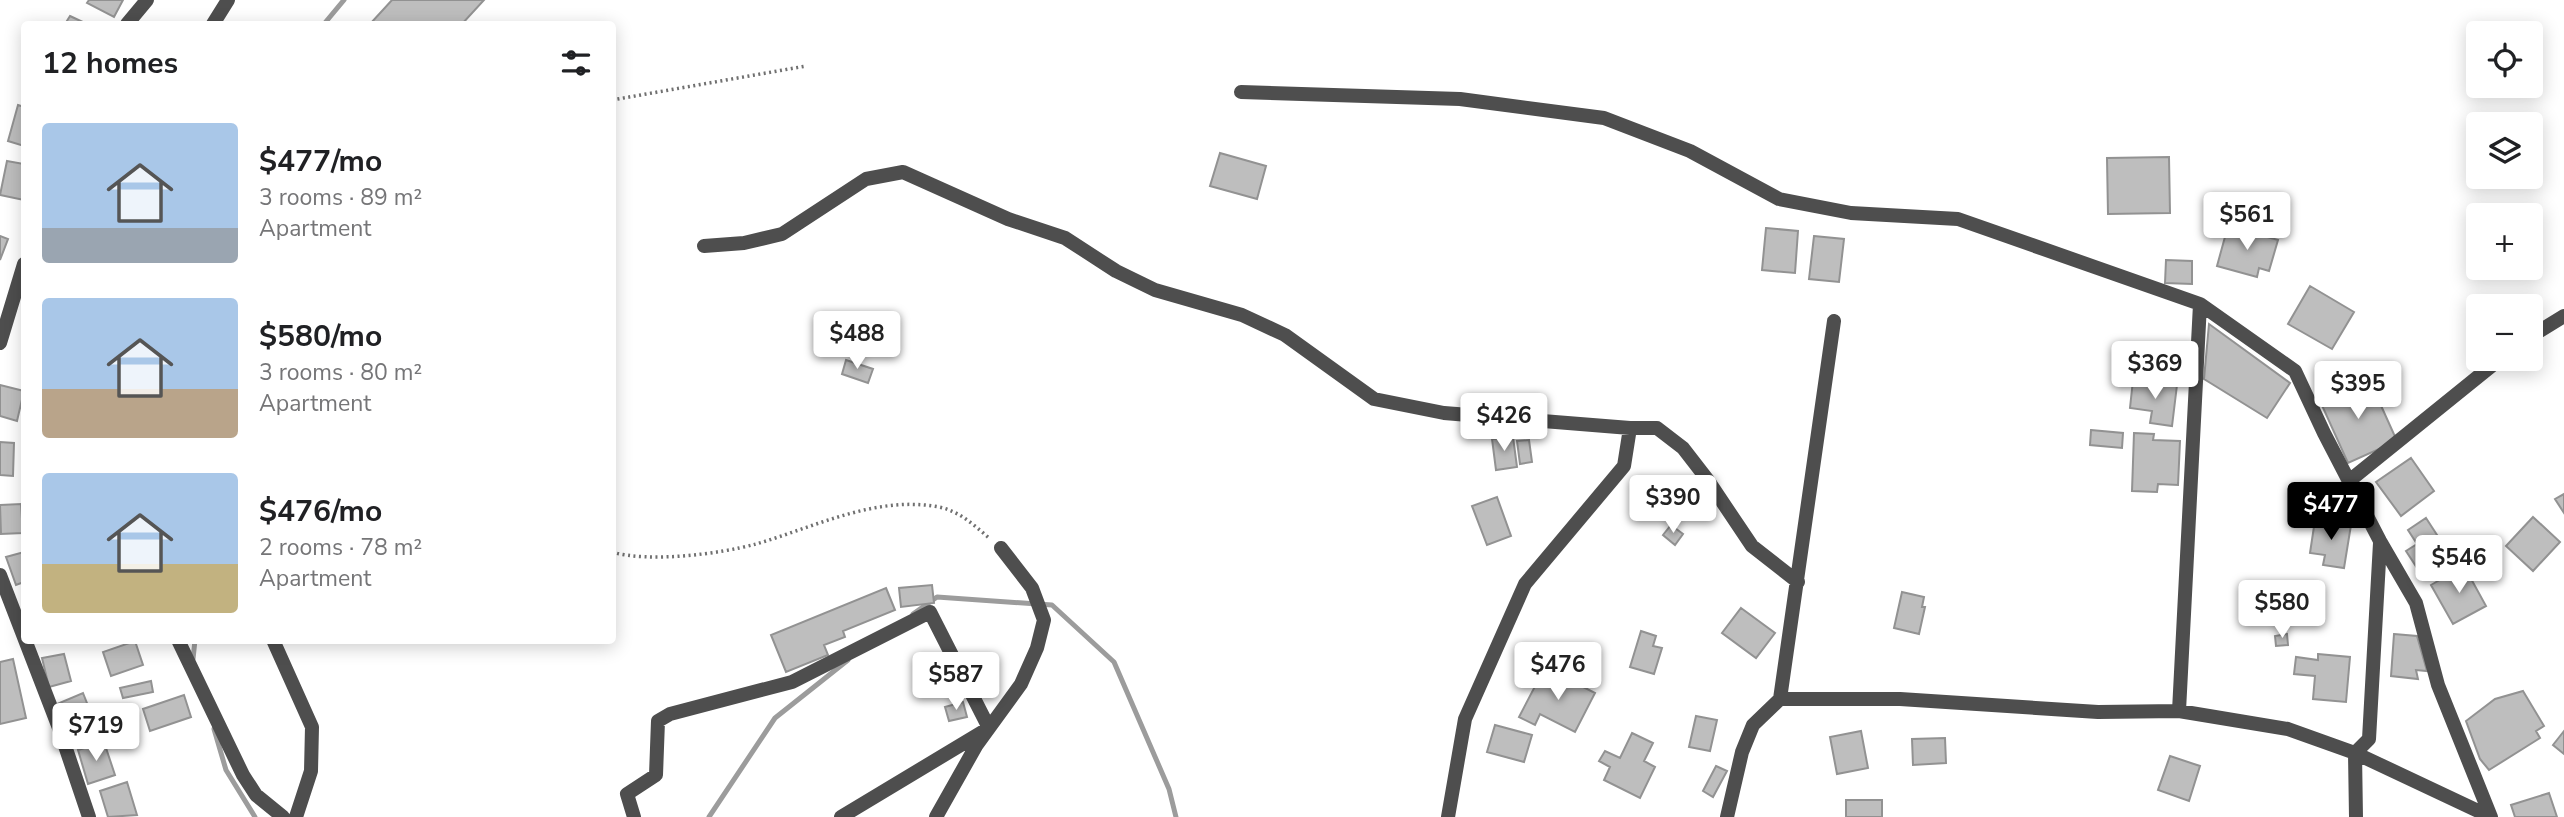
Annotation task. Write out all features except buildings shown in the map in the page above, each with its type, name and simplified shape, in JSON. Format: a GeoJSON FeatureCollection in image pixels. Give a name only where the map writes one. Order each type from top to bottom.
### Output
{"type":"FeatureCollection","features":[{"type":"Feature","properties":{"kind":"street"},"geometry":{"type":"LineString","coordinates":[[129,21],[146,0]]}},
{"type":"Feature","properties":{"kind":"street"},"geometry":{"type":"LineString","coordinates":[[215,21],[228,0]]}},
{"type":"Feature","properties":{"kind":"street"},"geometry":{"type":"LineString","coordinates":[[1241,92],[1460,99],[1604,118],[1690,151],[1779,200],[1851,213],[1958,219],[2200,304],[2295,371],[2380,541],[2416,603],[2438,685],[2491,817],[2355,753],[2288,729],[2179,711],[2098,712],[1900,699],[1780,699]]}},
{"type":"Feature","properties":{"kind":"street"},"geometry":{"type":"LineString","coordinates":[[704,246],[744,243],[782,234],[866,179],[903,172],[1008,219],[1065,238],[1116,271],[1155,290],[1242,315],[1274,330],[1374,398],[1444,413],[1657,428],[1683,448],[1752,546],[1798,582]]}},
{"type":"Feature","properties":{"kind":"street"},"geometry":{"type":"LineString","coordinates":[[0,343],[21,274]]}},
{"type":"Feature","properties":{"kind":"street"},"geometry":{"type":"LineString","coordinates":[[2179,711],[2200,304]]}},
{"type":"Feature","properties":{"kind":"street"},"geometry":{"type":"LineString","coordinates":[[2543,329],[2564,316]]}},
{"type":"Feature","properties":{"kind":"street"},"geometry":{"type":"LineString","coordinates":[[1727,817],[1742,752],[1753,725],[1780,699],[1834,321]]}},
{"type":"Feature","properties":{"kind":"street"},"geometry":{"type":"LineString","coordinates":[[2349,481],[2485,371]]}},
{"type":"Feature","properties":{"kind":"street"},"geometry":{"type":"LineString","coordinates":[[1448,817],[1465,719],[1525,584],[1624,466],[1630,428]]}},
{"type":"Feature","properties":{"kind":"street"},"geometry":{"type":"LineString","coordinates":[[2356,817],[2355,753],[2369,739],[2380,541]]}},
{"type":"Feature","properties":{"kind":"street"},"geometry":{"type":"LineString","coordinates":[[936,817],[976,746],[1021,684],[1037,648],[1044,620],[1032,588],[1001,548]]}},
{"type":"Feature","properties":{"kind":"street"},"geometry":{"type":"LineString","coordinates":[[0,575],[21,629]]}},
{"type":"Feature","properties":{"kind":"street"},"geometry":{"type":"LineString","coordinates":[[634,817],[627,794],[656,775],[657,720],[670,714],[792,681],[930,612],[989,728]]}},
{"type":"Feature","properties":{"kind":"street"},"geometry":{"type":"LineString","coordinates":[[27,644],[89,817]]}},
{"type":"Feature","properties":{"kind":"street"},"geometry":{"type":"LineString","coordinates":[[180,644],[243,775],[256,795],[283,817]]}},
{"type":"Feature","properties":{"kind":"street"},"geometry":{"type":"LineString","coordinates":[[275,644],[312,727],[311,771],[296,817]]}},
{"type":"Feature","properties":{"kind":"street"},"geometry":{"type":"LineString","coordinates":[[841,817],[989,728]]}},
{"type":"Feature","properties":{"kind":"path"},"geometry":{"type":"LineString","coordinates":[[616,99],[806,66]]}},
{"type":"Feature","properties":{"kind":"path"},"geometry":{"type":"LineString","coordinates":[[616,552],[668,558],[754,544],[876,508],[909,504],[941,507],[966,517],[1001,548]]}},
{"type":"Feature","properties":{"kind":"waterway"},"geometry":{"type":"LineString","coordinates":[[326,21],[344,0]]}},
{"type":"Feature","properties":{"kind":"waterway"},"geometry":{"type":"LineString","coordinates":[[913,614],[937,597],[1052,605],[1114,662],[1169,789],[1176,817]]}},
{"type":"Feature","properties":{"kind":"waterway"},"geometry":{"type":"LineString","coordinates":[[193,659],[195,644]]}},
{"type":"Feature","properties":{"kind":"waterway"},"geometry":{"type":"LineString","coordinates":[[709,817],[775,718],[848,660]]}},
{"type":"Feature","properties":{"kind":"waterway"},"geometry":{"type":"LineString","coordinates":[[214,729],[226,770],[255,817]]}}]}
